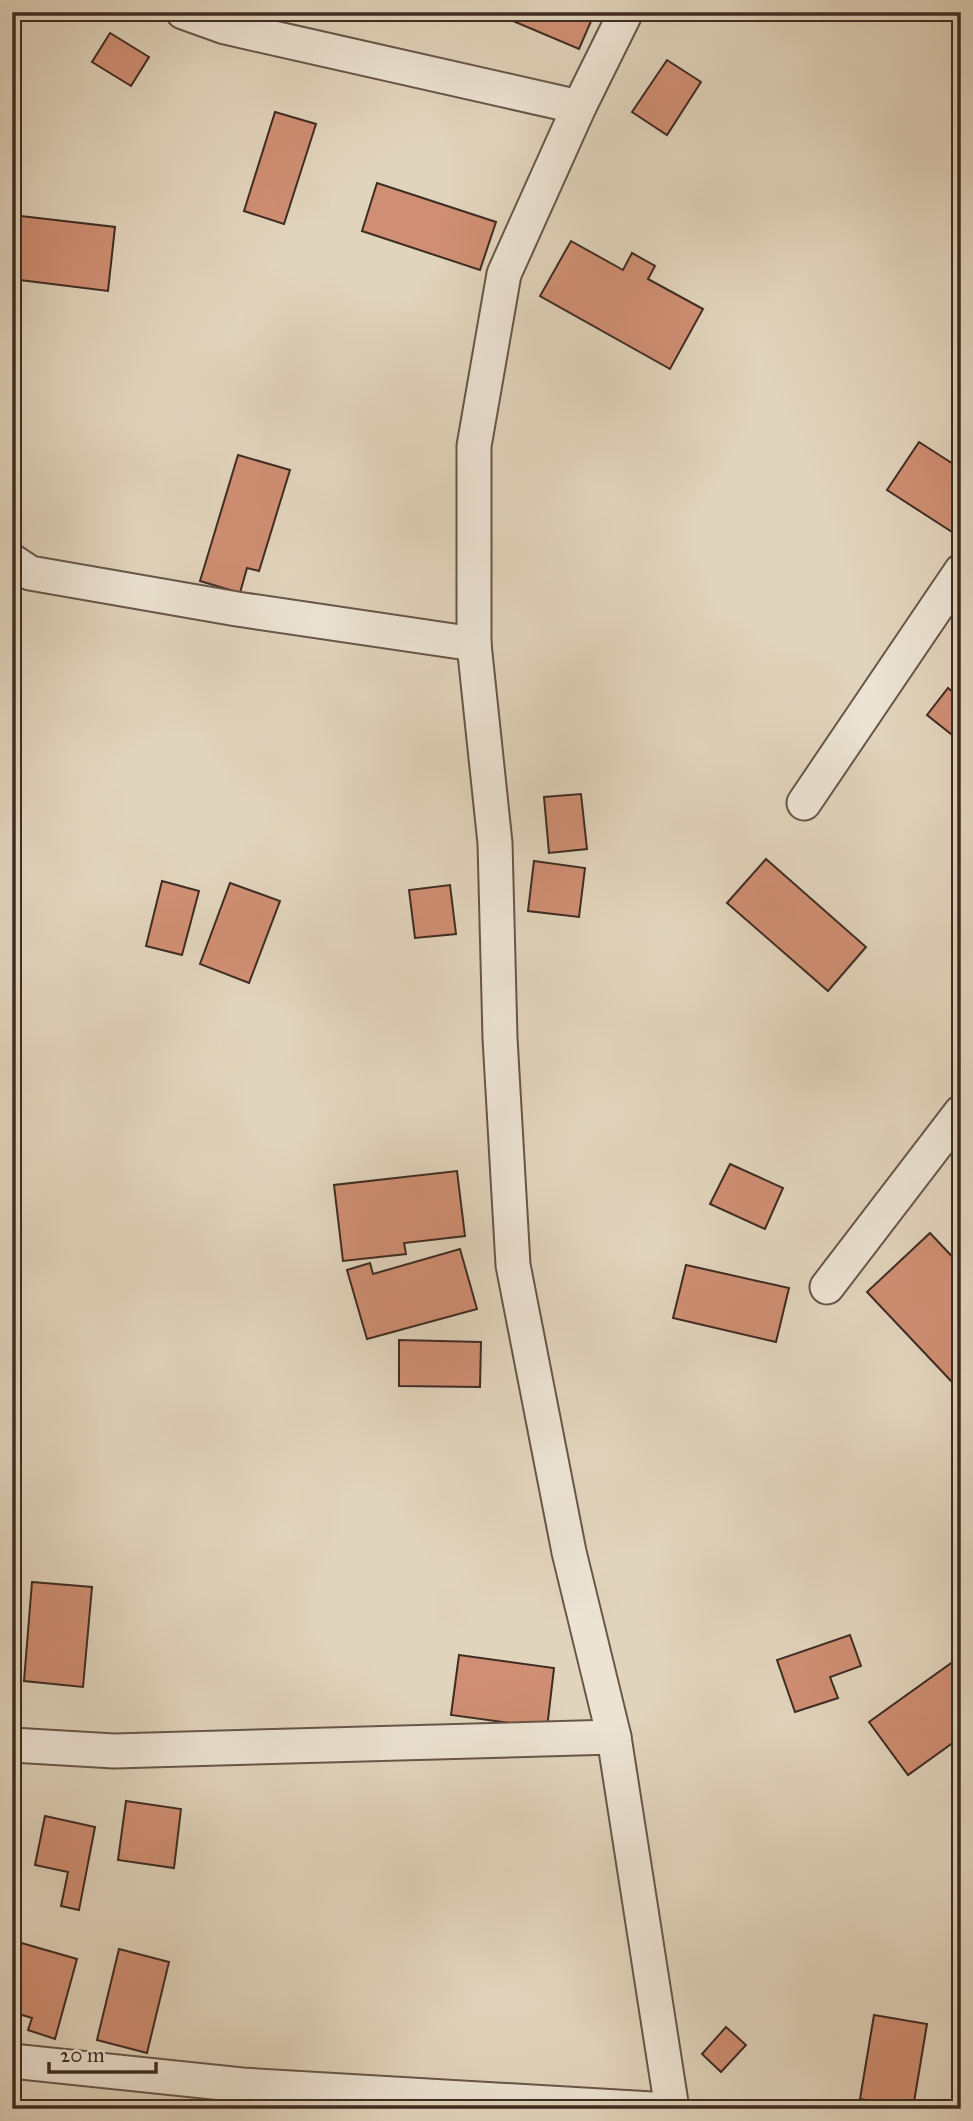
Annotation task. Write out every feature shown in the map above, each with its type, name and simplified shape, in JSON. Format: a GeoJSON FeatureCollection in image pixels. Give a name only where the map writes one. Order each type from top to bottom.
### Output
{"type":"FeatureCollection","features":[{"type":"Feature","properties":{"kind":"street"},"geometry":{"type":"LineString","coordinates":[[183,12],[225,27],[579,107]]}},
{"type":"Feature","properties":{"kind":"street"},"geometry":{"type":"LineString","coordinates":[[626,12],[579,107],[505,274],[474,446],[474,644],[495,844],[499,1038],[513,1265],[569,1552],[614,1737],[672,2109]]}},
{"type":"Feature","properties":{"kind":"street"},"geometry":{"type":"LineString","coordinates":[[12,561],[30,573],[237,609],[474,644]]}},
{"type":"Feature","properties":{"kind":"street"},"geometry":{"type":"LineString","coordinates":[[837,726],[961,561]]}},
{"type":"Feature","properties":{"kind":"street"},"geometry":{"type":"LineString","coordinates":[[804,803],[961,571]]}},
{"type":"Feature","properties":{"kind":"street"},"geometry":{"type":"LineString","coordinates":[[827,1287],[961,1112]]}},
{"type":"Feature","properties":{"kind":"street"},"geometry":{"type":"LineString","coordinates":[[12,1745],[114,1751],[614,1737]]}},
{"type":"Feature","properties":{"kind":"street"},"geometry":{"type":"LineString","coordinates":[[12,2061],[240,2097],[652,2109]]}},
{"type":"Feature","properties":{"kind":"building"},"geometry":{"type":"Polygon","coordinates":[[[492,12],[595,12],[579,49],[492,12]]]}},
{"type":"Feature","properties":{"kind":"building"},"geometry":{"type":"Polygon","coordinates":[[[110,33],[149,57],[131,86],[92,62],[110,33]]]}},
{"type":"Feature","properties":{"kind":"building"},"geometry":{"type":"Polygon","coordinates":[[[667,60],[701,82],[667,135],[632,112],[667,60]]]}},
{"type":"Feature","properties":{"kind":"building"},"geometry":{"type":"Polygon","coordinates":[[[275,112],[316,124],[284,224],[244,211],[275,112]]]}},
{"type":"Feature","properties":{"kind":"building"},"geometry":{"type":"Polygon","coordinates":[[[377,183],[496,222],[480,270],[362,231],[377,183]]]}},
{"type":"Feature","properties":{"kind":"building"},"geometry":{"type":"Polygon","coordinates":[[[12,215],[115,227],[108,291],[12,279],[12,215]]]}},
{"type":"Feature","properties":{"kind":"building"},"geometry":{"type":"Polygon","coordinates":[[[571,241],[623,270],[632,253],[655,266],[648,279],[703,309],[670,369],[540,296],[571,241]]]}},
{"type":"Feature","properties":{"kind":"building"},"geometry":{"type":"Polygon","coordinates":[[[919,442],[961,469],[961,519],[952,532],[887,490],[919,442]]]}},
{"type":"Feature","properties":{"kind":"building"},"geometry":{"type":"Polygon","coordinates":[[[238,455],[290,470],[259,571],[247,568],[240,593],[200,581],[238,455]]]}},
{"type":"Feature","properties":{"kind":"building"},"geometry":{"type":"Polygon","coordinates":[[[948,688],[961,699],[961,742],[927,715],[948,688]]]}},
{"type":"Feature","properties":{"kind":"building"},"geometry":{"type":"Polygon","coordinates":[[[581,794],[587,849],[549,853],[544,797],[581,794]]]}},
{"type":"Feature","properties":{"kind":"building"},"geometry":{"type":"Polygon","coordinates":[[[766,859],[866,947],[828,991],[727,903],[766,859]]]}},
{"type":"Feature","properties":{"kind":"building"},"geometry":{"type":"Polygon","coordinates":[[[534,861],[585,868],[579,917],[528,911],[534,861]]]}},
{"type":"Feature","properties":{"kind":"building"},"geometry":{"type":"Polygon","coordinates":[[[162,881],[199,891],[182,955],[146,946],[162,881]]]}},
{"type":"Feature","properties":{"kind":"building"},"geometry":{"type":"Polygon","coordinates":[[[230,883],[280,901],[249,983],[200,964],[230,883]]]}},
{"type":"Feature","properties":{"kind":"building"},"geometry":{"type":"Polygon","coordinates":[[[450,885],[456,934],[415,938],[409,890],[450,885]]]}},
{"type":"Feature","properties":{"kind":"building"},"geometry":{"type":"Polygon","coordinates":[[[730,1164],[783,1188],[765,1229],[710,1204],[730,1164]]]}},
{"type":"Feature","properties":{"kind":"building"},"geometry":{"type":"Polygon","coordinates":[[[457,1171],[465,1236],[404,1243],[406,1254],[343,1261],[334,1185],[457,1171]]]}},
{"type":"Feature","properties":{"kind":"building"},"geometry":{"type":"Polygon","coordinates":[[[930,1233],[961,1266],[961,1283],[952,1291],[961,1301],[961,1376],[953,1383],[867,1292],[930,1233]]]}},
{"type":"Feature","properties":{"kind":"building"},"geometry":{"type":"Polygon","coordinates":[[[460,1249],[477,1309],[367,1339],[347,1270],[370,1263],[373,1274],[460,1249]]]}},
{"type":"Feature","properties":{"kind":"building"},"geometry":{"type":"Polygon","coordinates":[[[686,1265],[789,1288],[776,1342],[673,1318],[686,1265]]]}},
{"type":"Feature","properties":{"kind":"building"},"geometry":{"type":"Polygon","coordinates":[[[399,1340],[481,1342],[480,1387],[399,1386],[399,1340]]]}},
{"type":"Feature","properties":{"kind":"building"},"geometry":{"type":"Polygon","coordinates":[[[32,1582],[92,1587],[83,1687],[24,1681],[32,1582]]]}},
{"type":"Feature","properties":{"kind":"building"},"geometry":{"type":"Polygon","coordinates":[[[850,1635],[861,1666],[830,1677],[838,1698],[795,1712],[777,1660],[850,1635]]]}},
{"type":"Feature","properties":{"kind":"building"},"geometry":{"type":"Polygon","coordinates":[[[459,1655],[554,1668],[547,1728],[451,1715],[459,1655]]]}},
{"type":"Feature","properties":{"kind":"building"},"geometry":{"type":"Polygon","coordinates":[[[961,1656],[961,1737],[908,1775],[869,1722],[961,1656]]]}},
{"type":"Feature","properties":{"kind":"building"},"geometry":{"type":"Polygon","coordinates":[[[126,1801],[181,1809],[174,1868],[118,1860],[126,1801]]]}},
{"type":"Feature","properties":{"kind":"building"},"geometry":{"type":"Polygon","coordinates":[[[45,1816],[95,1827],[79,1910],[61,1906],[68,1872],[35,1865],[45,1816]]]}},
{"type":"Feature","properties":{"kind":"building"},"geometry":{"type":"Polygon","coordinates":[[[18,1942],[77,1959],[55,2039],[28,2030],[32,2018],[12,2012],[12,1962],[18,1942]]]}},
{"type":"Feature","properties":{"kind":"building"},"geometry":{"type":"Polygon","coordinates":[[[119,1949],[169,1962],[147,2053],[97,2040],[119,1949]]]}},
{"type":"Feature","properties":{"kind":"building"},"geometry":{"type":"Polygon","coordinates":[[[874,2015],[927,2024],[913,2108],[860,2099],[874,2015]]]}},
{"type":"Feature","properties":{"kind":"building"},"geometry":{"type":"Polygon","coordinates":[[[726,2027],[746,2045],[721,2072],[702,2054],[726,2027]]]}}]}
